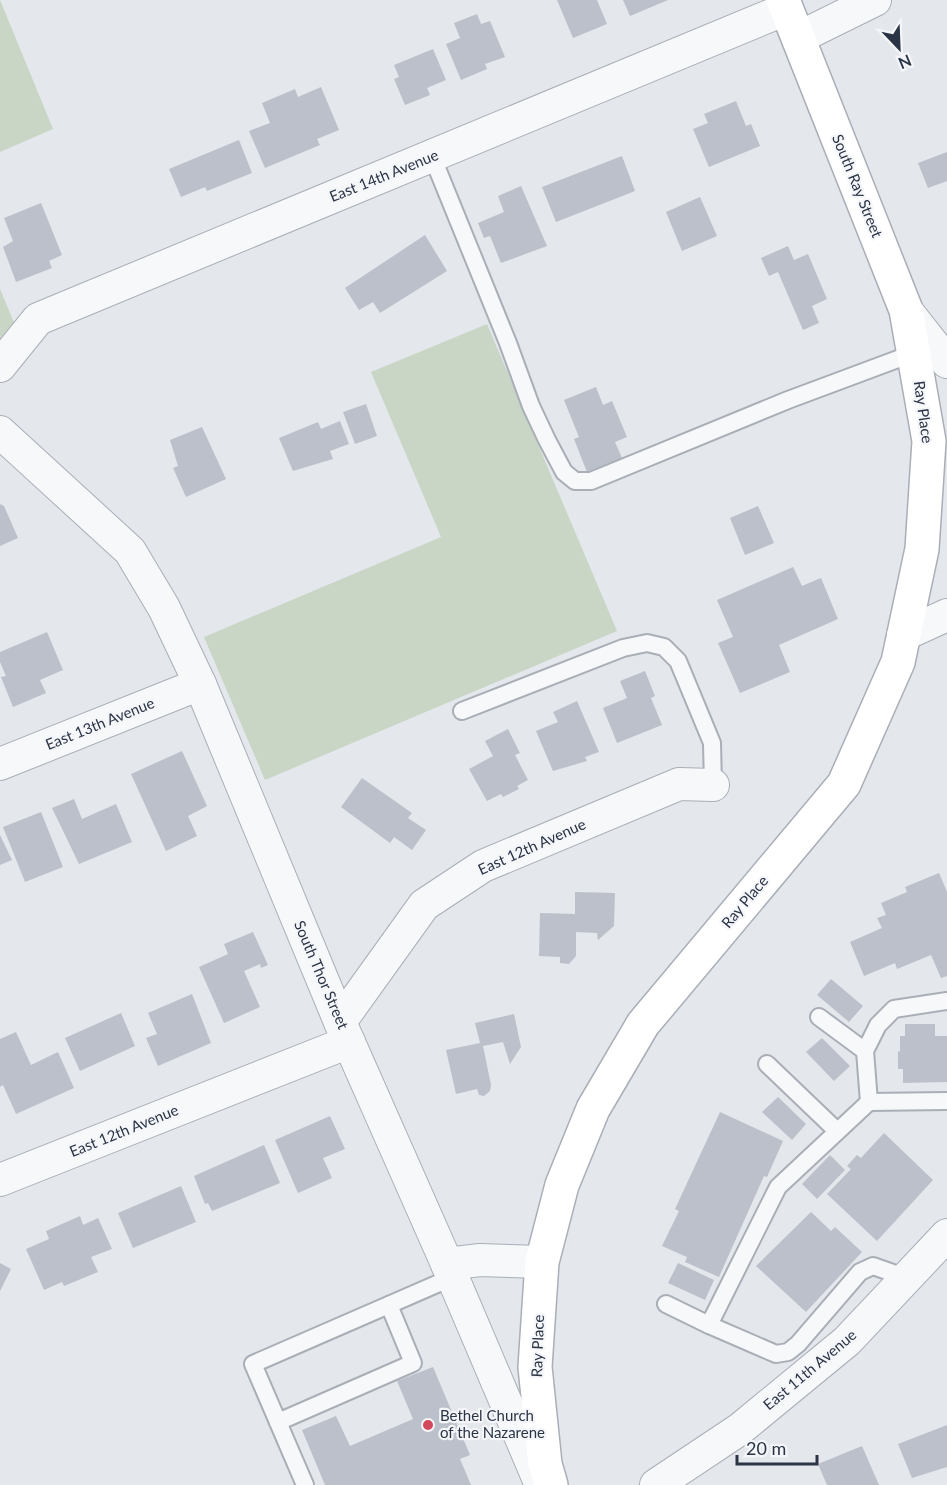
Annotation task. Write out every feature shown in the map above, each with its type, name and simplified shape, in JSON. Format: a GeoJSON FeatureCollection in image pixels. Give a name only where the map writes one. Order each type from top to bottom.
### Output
{"type":"FeatureCollection","features":[{"type":"Feature","properties":{"kind":"main road","name":"South Ray Street"},"geometry":{"type":"LineString","coordinates":[[789,16],[906,310]]}},
{"type":"Feature","properties":{"kind":"main road","name":"Ray Place"},"geometry":{"type":"LineString","coordinates":[[551,1485],[545,1464],[535,1367],[542,1262],[562,1185],[593,1109],[643,1024],[844,784],[898,662],[922,549],[929,441],[906,310]]}},
{"type":"Feature","properties":{"kind":"street","name":"East 14th Avenue"},"geometry":{"type":"LineString","coordinates":[[0,366],[38,319],[432,156],[789,16],[875,0]]}},
{"type":"Feature","properties":{"kind":"street","name":"South Ray Street"},"geometry":{"type":"LineString","coordinates":[[906,310],[947,362]]}},
{"type":"Feature","properties":{"kind":"street","name":"South Thor Street"},"geometry":{"type":"LineString","coordinates":[[0,432],[130,551],[164,608],[200,684],[344,1032],[450,1270],[541,1485]]}},
{"type":"Feature","properties":{"kind":"street"},"geometry":{"type":"LineString","coordinates":[[903,635],[947,615]]}},
{"type":"Feature","properties":{"kind":"street","name":"East 13th Avenue"},"geometry":{"type":"LineString","coordinates":[[0,764],[200,684]]}},
{"type":"Feature","properties":{"kind":"street","name":"East 12th Avenue"},"geometry":{"type":"LineString","coordinates":[[0,1180],[344,1032],[424,904],[483,866],[679,784],[713,785]]}},
{"type":"Feature","properties":{"kind":"street","name":"East 11th Avenue"},"geometry":{"type":"LineString","coordinates":[[656,1485],[740,1429],[847,1341],[947,1235]]}},
{"type":"Feature","properties":{"kind":"street"},"geometry":{"type":"LineString","coordinates":[[450,1270],[480,1260],[542,1262]]}},
{"type":"Feature","properties":{"kind":"lane"},"geometry":{"type":"LineString","coordinates":[[432,156],[508,343],[531,406],[564,472],[575,481],[591,481],[759,411],[914,353]]}},
{"type":"Feature","properties":{"kind":"lane"},"geometry":{"type":"LineString","coordinates":[[462,711],[623,648],[647,643],[664,647],[678,661],[712,743],[713,785]]}},
{"type":"Feature","properties":{"kind":"lane"},"geometry":{"type":"LineString","coordinates":[[869,1102],[865,1052],[878,1025],[894,1010],[947,1001]]}},
{"type":"Feature","properties":{"kind":"lane"},"geometry":{"type":"LineString","coordinates":[[819,1017],[865,1052]]}},
{"type":"Feature","properties":{"kind":"lane"},"geometry":{"type":"LineString","coordinates":[[767,1064],[837,1131]]}},
{"type":"Feature","properties":{"kind":"lane"},"geometry":{"type":"LineString","coordinates":[[709,1325],[778,1187],[837,1131],[869,1102],[947,1101]]}},
{"type":"Feature","properties":{"kind":"lane"},"geometry":{"type":"LineString","coordinates":[[666,1304],[776,1354],[788,1352],[798,1344],[860,1272],[873,1266],[907,1278]]}},
{"type":"Feature","properties":{"kind":"lane"},"geometry":{"type":"LineString","coordinates":[[305,1485],[254,1364],[389,1305],[450,1270]]}},
{"type":"Feature","properties":{"kind":"lane"},"geometry":{"type":"LineString","coordinates":[[278,1422],[413,1363],[389,1305]]}},
{"type":"Feature","properties":{"kind":"green space"},"geometry":{"type":"Polygon","coordinates":[[[0,0],[53,129],[0,152],[0,0]]]}},
{"type":"Feature","properties":{"kind":"green space"},"geometry":{"type":"Polygon","coordinates":[[[0,289],[18,332],[0,352],[0,289]]]}},
{"type":"Feature","properties":{"kind":"green space"},"geometry":{"type":"Polygon","coordinates":[[[487,324],[617,631],[265,780],[204,637],[441,537],[371,372],[487,324]]]}},
{"type":"Feature","properties":{"kind":"building"},"geometry":{"type":"Polygon","coordinates":[[[557,0],[597,0],[607,24],[573,38],[557,0]]]}},
{"type":"Feature","properties":{"kind":"building"},"geometry":{"type":"Polygon","coordinates":[[[623,0],[668,0],[630,16],[623,0]]]}},
{"type":"Feature","properties":{"kind":"building"},"geometry":{"type":"Polygon","coordinates":[[[477,14],[481,24],[490,21],[505,57],[485,64],[487,69],[461,80],[446,44],[460,38],[454,23],[477,14]]]}},
{"type":"Feature","properties":{"kind":"building"},"geometry":{"type":"Polygon","coordinates":[[[433,49],[446,80],[427,88],[430,95],[405,105],[394,79],[399,77],[394,65],[433,49]]]}},
{"type":"Feature","properties":{"kind":"building"},"geometry":{"type":"Polygon","coordinates":[[[321,87],[339,130],[317,139],[320,145],[265,168],[249,131],[270,123],[262,103],[295,89],[298,97],[321,87]]]}},
{"type":"Feature","properties":{"kind":"building"},"geometry":{"type":"Polygon","coordinates":[[[736,101],[746,126],[751,124],[760,146],[709,167],[693,129],[708,123],[704,114],[736,101]]]}},
{"type":"Feature","properties":{"kind":"building"},"geometry":{"type":"Polygon","coordinates":[[[239,140],[252,173],[207,191],[205,187],[181,197],[169,169],[239,140]]]}},
{"type":"Feature","properties":{"kind":"building"},"geometry":{"type":"Polygon","coordinates":[[[947,152],[947,181],[928,188],[918,163],[947,152]]]}},
{"type":"Feature","properties":{"kind":"building"},"geometry":{"type":"Polygon","coordinates":[[[622,156],[635,191],[556,222],[542,187],[622,156]]]}},
{"type":"Feature","properties":{"kind":"building"},"geometry":{"type":"Polygon","coordinates":[[[521,186],[547,246],[501,263],[490,236],[484,238],[478,223],[504,212],[498,196],[521,186]]]}},
{"type":"Feature","properties":{"kind":"building"},"geometry":{"type":"Polygon","coordinates":[[[700,197],[717,236],[682,251],[666,212],[700,197]]]}},
{"type":"Feature","properties":{"kind":"building"},"geometry":{"type":"Polygon","coordinates":[[[41,203],[62,255],[49,261],[52,268],[16,282],[3,247],[13,241],[4,218],[41,203]]]}},
{"type":"Feature","properties":{"kind":"building"},"geometry":{"type":"Polygon","coordinates":[[[425,235],[447,271],[380,313],[373,302],[359,310],[345,288],[425,235]]]}},
{"type":"Feature","properties":{"kind":"building"},"geometry":{"type":"Polygon","coordinates":[[[788,246],[794,260],[808,254],[827,299],[812,306],[819,323],[803,330],[778,272],[769,276],[761,258],[788,246]]]}},
{"type":"Feature","properties":{"kind":"building"},"geometry":{"type":"Polygon","coordinates":[[[596,387],[603,405],[612,401],[627,437],[615,442],[622,458],[587,472],[574,439],[579,437],[564,400],[596,387]]]}},
{"type":"Feature","properties":{"kind":"building"},"geometry":{"type":"Polygon","coordinates":[[[366,404],[377,436],[355,444],[343,412],[366,404]]]}},
{"type":"Feature","properties":{"kind":"building"},"geometry":{"type":"Polygon","coordinates":[[[340,421],[349,444],[330,451],[333,459],[293,471],[279,438],[318,422],[321,429],[340,421]]]}},
{"type":"Feature","properties":{"kind":"building"},"geometry":{"type":"Polygon","coordinates":[[[202,427],[226,479],[186,497],[173,468],[178,466],[170,440],[202,427]]]}},
{"type":"Feature","properties":{"kind":"building"},"geometry":{"type":"Polygon","coordinates":[[[0,504],[4,506],[18,538],[0,546],[0,504]]]}},
{"type":"Feature","properties":{"kind":"building"},"geometry":{"type":"Polygon","coordinates":[[[758,506],[774,543],[745,555],[730,518],[758,506]]]}},
{"type":"Feature","properties":{"kind":"building"},"geometry":{"type":"Polygon","coordinates":[[[793,567],[802,586],[821,578],[838,619],[779,645],[790,672],[740,693],[718,643],[733,637],[717,600],[793,567]]]}},
{"type":"Feature","properties":{"kind":"building"},"geometry":{"type":"Polygon","coordinates":[[[47,632],[63,670],[40,680],[46,693],[13,707],[1,677],[6,676],[0,662],[0,652],[47,632]]]}},
{"type":"Feature","properties":{"kind":"building"},"geometry":{"type":"Polygon","coordinates":[[[645,671],[655,696],[651,698],[662,725],[617,743],[603,708],[627,698],[620,681],[645,671]]]}},
{"type":"Feature","properties":{"kind":"building"},"geometry":{"type":"Polygon","coordinates":[[[577,701],[599,752],[585,757],[587,761],[553,771],[536,731],[558,722],[553,712],[577,701]]]}},
{"type":"Feature","properties":{"kind":"building"},"geometry":{"type":"Polygon","coordinates":[[[508,729],[520,753],[515,755],[528,780],[517,786],[519,789],[503,797],[501,794],[487,801],[469,769],[493,756],[485,741],[508,729]]]}},
{"type":"Feature","properties":{"kind":"building"},"geometry":{"type":"Polygon","coordinates":[[[182,751],[207,806],[188,816],[197,836],[166,851],[131,774],[182,751]]]}},
{"type":"Feature","properties":{"kind":"building"},"geometry":{"type":"Polygon","coordinates":[[[362,778],[412,813],[408,818],[426,830],[412,850],[394,837],[390,843],[341,807],[362,778]]]}},
{"type":"Feature","properties":{"kind":"building"},"geometry":{"type":"Polygon","coordinates":[[[74,799],[82,819],[116,804],[132,842],[79,864],[52,808],[74,799]]]}},
{"type":"Feature","properties":{"kind":"building"},"geometry":{"type":"Polygon","coordinates":[[[41,812],[63,867],[25,882],[3,827],[41,812]]]}},
{"type":"Feature","properties":{"kind":"building"},"geometry":{"type":"Polygon","coordinates":[[[0,835],[12,860],[0,865],[0,835]]]}},
{"type":"Feature","properties":{"kind":"building"},"geometry":{"type":"Polygon","coordinates":[[[939,873],[947,892],[947,976],[941,978],[931,955],[897,969],[895,963],[864,976],[850,942],[882,928],[877,918],[886,915],[881,903],[907,892],[905,887],[939,873]]]}},
{"type":"Feature","properties":{"kind":"building"},"geometry":{"type":"Polygon","coordinates":[[[575,892],[615,893],[614,926],[598,940],[597,933],[576,932],[576,956],[569,964],[560,963],[560,957],[539,956],[540,913],[575,914],[575,892]]]}},
{"type":"Feature","properties":{"kind":"building"},"geometry":{"type":"Polygon","coordinates":[[[253,932],[268,965],[261,968],[260,964],[244,971],[260,1007],[224,1023],[199,967],[228,954],[224,944],[253,932]]]}},
{"type":"Feature","properties":{"kind":"building"},"geometry":{"type":"Polygon","coordinates":[[[831,979],[863,1006],[849,1022],[817,995],[831,979]]]}},
{"type":"Feature","properties":{"kind":"building"},"geometry":{"type":"Polygon","coordinates":[[[192,994],[211,1043],[158,1066],[146,1038],[157,1034],[148,1013],[192,994]]]}},
{"type":"Feature","properties":{"kind":"building"},"geometry":{"type":"Polygon","coordinates":[[[121,1013],[135,1046],[80,1071],[65,1038],[121,1013]]]}},
{"type":"Feature","properties":{"kind":"building"},"geometry":{"type":"Polygon","coordinates":[[[514,1014],[521,1047],[510,1064],[503,1042],[483,1046],[491,1085],[490,1091],[484,1096],[479,1095],[477,1089],[456,1094],[446,1050],[480,1043],[475,1023],[514,1014]]]}},
{"type":"Feature","properties":{"kind":"building"},"geometry":{"type":"Polygon","coordinates":[[[905,1024],[935,1024],[935,1036],[947,1036],[947,1082],[903,1083],[903,1069],[898,1069],[898,1051],[900,1052],[900,1036],[905,1036],[905,1024]]]}},
{"type":"Feature","properties":{"kind":"building"},"geometry":{"type":"Polygon","coordinates":[[[16,1032],[31,1065],[58,1052],[74,1088],[16,1114],[3,1085],[0,1087],[0,1039],[16,1032]]]}},
{"type":"Feature","properties":{"kind":"building"},"geometry":{"type":"Polygon","coordinates":[[[822,1038],[850,1066],[834,1081],[806,1052],[822,1038]]]}},
{"type":"Feature","properties":{"kind":"building"},"geometry":{"type":"Polygon","coordinates":[[[778,1097],[806,1124],[792,1140],[762,1112],[778,1097]]]}},
{"type":"Feature","properties":{"kind":"building"},"geometry":{"type":"Polygon","coordinates":[[[720,1112],[783,1141],[767,1177],[764,1176],[719,1277],[685,1262],[687,1257],[662,1246],[679,1211],[675,1209],[720,1112]]]}},
{"type":"Feature","properties":{"kind":"building"},"geometry":{"type":"Polygon","coordinates":[[[330,1116],[345,1149],[323,1158],[332,1178],[298,1193],[275,1140],[330,1116]]]}},
{"type":"Feature","properties":{"kind":"building"},"geometry":{"type":"Polygon","coordinates":[[[884,1133],[933,1180],[877,1241],[827,1194],[851,1169],[847,1166],[857,1155],[861,1158],[884,1133]]]}},
{"type":"Feature","properties":{"kind":"building"},"geometry":{"type":"Polygon","coordinates":[[[264,1145],[280,1183],[212,1211],[208,1203],[205,1204],[194,1176],[264,1145]]]}},
{"type":"Feature","properties":{"kind":"building"},"geometry":{"type":"Polygon","coordinates":[[[830,1155],[845,1170],[817,1199],[802,1184],[830,1155]]]}},
{"type":"Feature","properties":{"kind":"building"},"geometry":{"type":"Polygon","coordinates":[[[181,1186],[196,1222],[133,1248],[118,1213],[181,1186]]]}},
{"type":"Feature","properties":{"kind":"building"},"geometry":{"type":"Polygon","coordinates":[[[811,1212],[831,1231],[835,1227],[862,1252],[806,1312],[756,1266],[811,1212]]]}},
{"type":"Feature","properties":{"kind":"building"},"geometry":{"type":"Polygon","coordinates":[[[80,1216],[83,1225],[98,1218],[112,1249],[91,1257],[98,1272],[64,1286],[62,1282],[44,1290],[26,1249],[49,1239],[46,1231],[80,1216]]]}},
{"type":"Feature","properties":{"kind":"building"},"geometry":{"type":"Polygon","coordinates":[[[0,1263],[11,1269],[0,1291],[0,1263]]]}},
{"type":"Feature","properties":{"kind":"building"},"geometry":{"type":"Polygon","coordinates":[[[678,1263],[714,1280],[705,1300],[668,1283],[678,1263]]]}},
{"type":"Feature","properties":{"kind":"building","name":"Bethel Church of the Nazarene"},"geometry":{"type":"Polygon","coordinates":[[[433,1367],[470,1455],[460,1459],[471,1485],[325,1485],[302,1430],[336,1416],[350,1446],[413,1419],[397,1381],[433,1367]]]}},
{"type":"Feature","properties":{"kind":"building"},"geometry":{"type":"Polygon","coordinates":[[[947,1425],[947,1467],[912,1478],[898,1444],[947,1425]]]}},
{"type":"Feature","properties":{"kind":"building"},"geometry":{"type":"Polygon","coordinates":[[[862,1446],[879,1485],[827,1485],[818,1464],[862,1446]]]}},
{"type":"Feature","properties":{"kind":"place","name":"Bethel Church of the Nazarene"},"geometry":{"type":"Point","coordinates":[428,1425]}}]}
